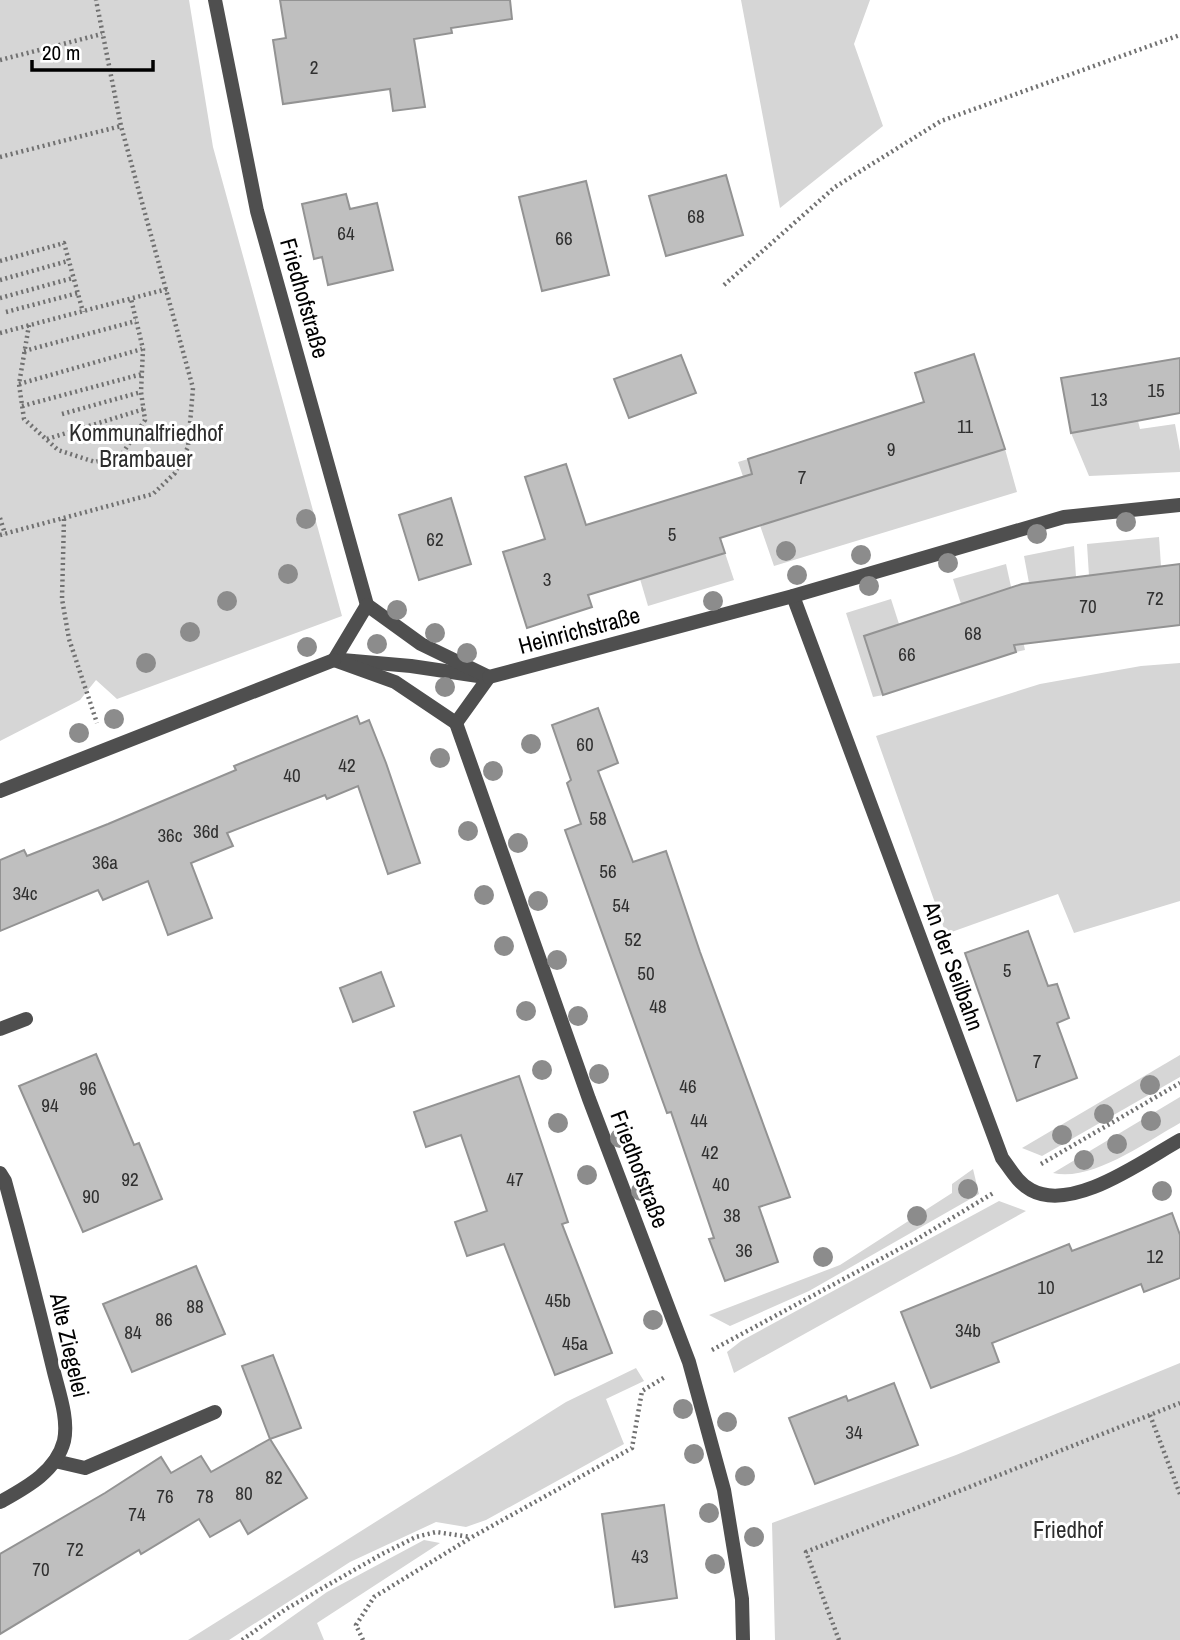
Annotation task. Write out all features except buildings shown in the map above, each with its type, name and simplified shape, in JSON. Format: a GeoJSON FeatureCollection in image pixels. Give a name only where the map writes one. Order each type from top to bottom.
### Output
{"type":"FeatureCollection","features":[{"type":"Feature","properties":{"kind":"street","name":"Friedhofstraße"},"geometry":{"type":"LineString","coordinates":[[215,0],[257,211],[367,605]]}},
{"type":"Feature","properties":{"kind":"street","name":"Heinrichstraße"},"geometry":{"type":"LineString","coordinates":[[0,791],[334,660],[411,666],[489,677],[793,596],[1064,517],[1180,505]]}},
{"type":"Feature","properties":{"kind":"street","name":"An der Seilbahn"},"geometry":{"type":"LineString","coordinates":[[793,596],[986,1120],[1002,1158],[1017,1179]]}},
{"type":"Feature","properties":{"kind":"street"},"geometry":{"type":"LineString","coordinates":[[367,605],[421,644],[489,677],[456,723],[395,682],[334,660],[367,605]]}},
{"type":"Feature","properties":{"kind":"street","name":"Friedhofstraße"},"geometry":{"type":"LineString","coordinates":[[456,723],[589,1099],[689,1362],[724,1490],[742,1599],[743,1640]]}},
{"type":"Feature","properties":{"kind":"street"},"geometry":{"type":"LineString","coordinates":[[0,1030],[26,1019]]}},
{"type":"Feature","properties":{"kind":"street"},"geometry":{"type":"LineString","coordinates":[[1017,1179],[1032,1190],[1047,1195],[1084,1191],[1180,1140]]}},
{"type":"Feature","properties":{"kind":"street","name":"Alte Ziegelei"},"geometry":{"type":"LineString","coordinates":[[0,1173],[5,1181],[39,1308],[64,1418],[64,1441],[55,1461]]}},
{"type":"Feature","properties":{"kind":"street"},"geometry":{"type":"LineString","coordinates":[[0,1502],[32,1484],[55,1461],[85,1468],[215,1412]]}},
{"type":"Feature","properties":{"kind":"path"},"geometry":{"type":"LineString","coordinates":[[0,518],[2,535],[153,494],[175,473],[188,447],[193,388],[121,126],[96,0]]}},
{"type":"Feature","properties":{"kind":"path"},"geometry":{"type":"LineString","coordinates":[[0,60],[102,34]]}},
{"type":"Feature","properties":{"kind":"path"},"geometry":{"type":"LineString","coordinates":[[724,285],[835,187],[941,121],[1180,35]]}},
{"type":"Feature","properties":{"kind":"path"},"geometry":{"type":"LineString","coordinates":[[0,157],[121,126]]}},
{"type":"Feature","properties":{"kind":"path"},"geometry":{"type":"LineString","coordinates":[[0,261],[64,243],[83,312]]}},
{"type":"Feature","properties":{"kind":"path"},"geometry":{"type":"LineString","coordinates":[[0,280],[68,261]]}},
{"type":"Feature","properties":{"kind":"path"},"geometry":{"type":"LineString","coordinates":[[0,298],[73,278]]}},
{"type":"Feature","properties":{"kind":"path"},"geometry":{"type":"LineString","coordinates":[[0,333],[167,289]]}},
{"type":"Feature","properties":{"kind":"path"},"geometry":{"type":"LineString","coordinates":[[6,312],[78,293]]}},
{"type":"Feature","properties":{"kind":"path"},"geometry":{"type":"LineString","coordinates":[[29,325],[19,384],[24,419],[58,450],[95,462],[122,454],[145,420],[141,392],[143,349],[131,299]]}},
{"type":"Feature","properties":{"kind":"path"},"geometry":{"type":"LineString","coordinates":[[24,351],[136,321]]}},
{"type":"Feature","properties":{"kind":"path"},"geometry":{"type":"LineString","coordinates":[[19,384],[143,349]]}},
{"type":"Feature","properties":{"kind":"path"},"geometry":{"type":"LineString","coordinates":[[22,406],[142,374]]}},
{"type":"Feature","properties":{"kind":"path"},"geometry":{"type":"LineString","coordinates":[[62,414],[141,392]]}},
{"type":"Feature","properties":{"kind":"path"},"geometry":{"type":"LineString","coordinates":[[46,439],[144,409]]}},
{"type":"Feature","properties":{"kind":"path"},"geometry":{"type":"LineString","coordinates":[[64,519],[62,599],[66,625],[105,750]]}},
{"type":"Feature","properties":{"kind":"path"},"geometry":{"type":"LineString","coordinates":[[363,1640],[356,1625],[374,1597],[472,1537],[632,1448],[642,1391],[689,1362],[914,1241],[1180,1083]]}},
{"type":"Feature","properties":{"kind":"path"},"geometry":{"type":"LineString","coordinates":[[839,1640],[806,1552],[1180,1403]]}},
{"type":"Feature","properties":{"kind":"path"},"geometry":{"type":"LineString","coordinates":[[1150,1415],[1180,1494]]}},
{"type":"Feature","properties":{"kind":"path"},"geometry":{"type":"LineString","coordinates":[[242,1640],[286,1609],[382,1553],[416,1537],[436,1532],[472,1537]]}},
{"type":"Feature","properties":{"kind":"green space","name":"Kommunalfriedhof Brambauer"},"geometry":{"type":"Polygon","coordinates":[[[0,0],[189,0],[213,147],[342,616],[117,699],[96,680],[80,700],[0,741],[0,0]]]}},
{"type":"Feature","properties":{"kind":"green space"},"geometry":{"type":"Polygon","coordinates":[[[741,0],[870,0],[854,44],[883,126],[780,208],[741,0]]]}},
{"type":"Feature","properties":{"kind":"green space"},"geometry":{"type":"Polygon","coordinates":[[[1138,421],[1140,429],[1175,424],[1180,451],[1180,472],[1089,476],[1071,433],[1138,421]]]}},
{"type":"Feature","properties":{"kind":"green space"},"geometry":{"type":"Polygon","coordinates":[[[1005,449],[1017,492],[774,566],[738,462],[748,459],[769,523],[1005,449]]]}},
{"type":"Feature","properties":{"kind":"green space"},"geometry":{"type":"Polygon","coordinates":[[[1159,537],[1161,566],[1089,576],[1087,544],[1159,537]]]}},
{"type":"Feature","properties":{"kind":"green space"},"geometry":{"type":"Polygon","coordinates":[[[1074,546],[1076,577],[1041,582],[1049,641],[1040,642],[1024,556],[1074,546]]]}},
{"type":"Feature","properties":{"kind":"green space"},"geometry":{"type":"Polygon","coordinates":[[[725,553],[734,580],[648,606],[640,579],[725,553]]]}},
{"type":"Feature","properties":{"kind":"green space"},"geometry":{"type":"Polygon","coordinates":[[[1006,564],[1025,650],[1016,652],[961,604],[953,579],[1006,564]]]}},
{"type":"Feature","properties":{"kind":"green space"},"geometry":{"type":"Polygon","coordinates":[[[891,599],[899,624],[864,636],[883,695],[873,697],[846,613],[891,599]]]}},
{"type":"Feature","properties":{"kind":"green space"},"geometry":{"type":"Polygon","coordinates":[[[1180,663],[1180,901],[1074,933],[1058,894],[946,934],[876,736],[1040,684],[1141,666],[1180,663]]]}},
{"type":"Feature","properties":{"kind":"green space"},"geometry":{"type":"Polygon","coordinates":[[[1180,1055],[1180,1077],[1042,1156],[1022,1148],[1180,1055]]]}},
{"type":"Feature","properties":{"kind":"green space"},"geometry":{"type":"Polygon","coordinates":[[[1180,1097],[1180,1123],[1135,1150],[1085,1172],[1053,1173],[1180,1097]]]}},
{"type":"Feature","properties":{"kind":"green space"},"geometry":{"type":"Polygon","coordinates":[[[973,1169],[979,1194],[809,1291],[730,1326],[709,1315],[840,1265],[952,1193],[952,1184],[973,1169]]]}},
{"type":"Feature","properties":{"kind":"green space"},"geometry":{"type":"Polygon","coordinates":[[[999,1201],[1026,1211],[734,1373],[727,1352],[741,1341],[999,1201]]]}},
{"type":"Feature","properties":{"kind":"green space","name":"Friedhof"},"geometry":{"type":"Polygon","coordinates":[[[1180,1363],[1180,1640],[775,1640],[772,1523],[956,1455],[1180,1363]]]}},
{"type":"Feature","properties":{"kind":"green space"},"geometry":{"type":"Polygon","coordinates":[[[636,1368],[644,1381],[606,1399],[624,1444],[486,1520],[466,1527],[436,1522],[350,1562],[229,1640],[188,1640],[566,1402],[636,1368]]]}},
{"type":"Feature","properties":{"kind":"green space"},"geometry":{"type":"Polygon","coordinates":[[[424,1540],[440,1543],[317,1623],[324,1640],[259,1640],[327,1592],[424,1540]]]}}]}
